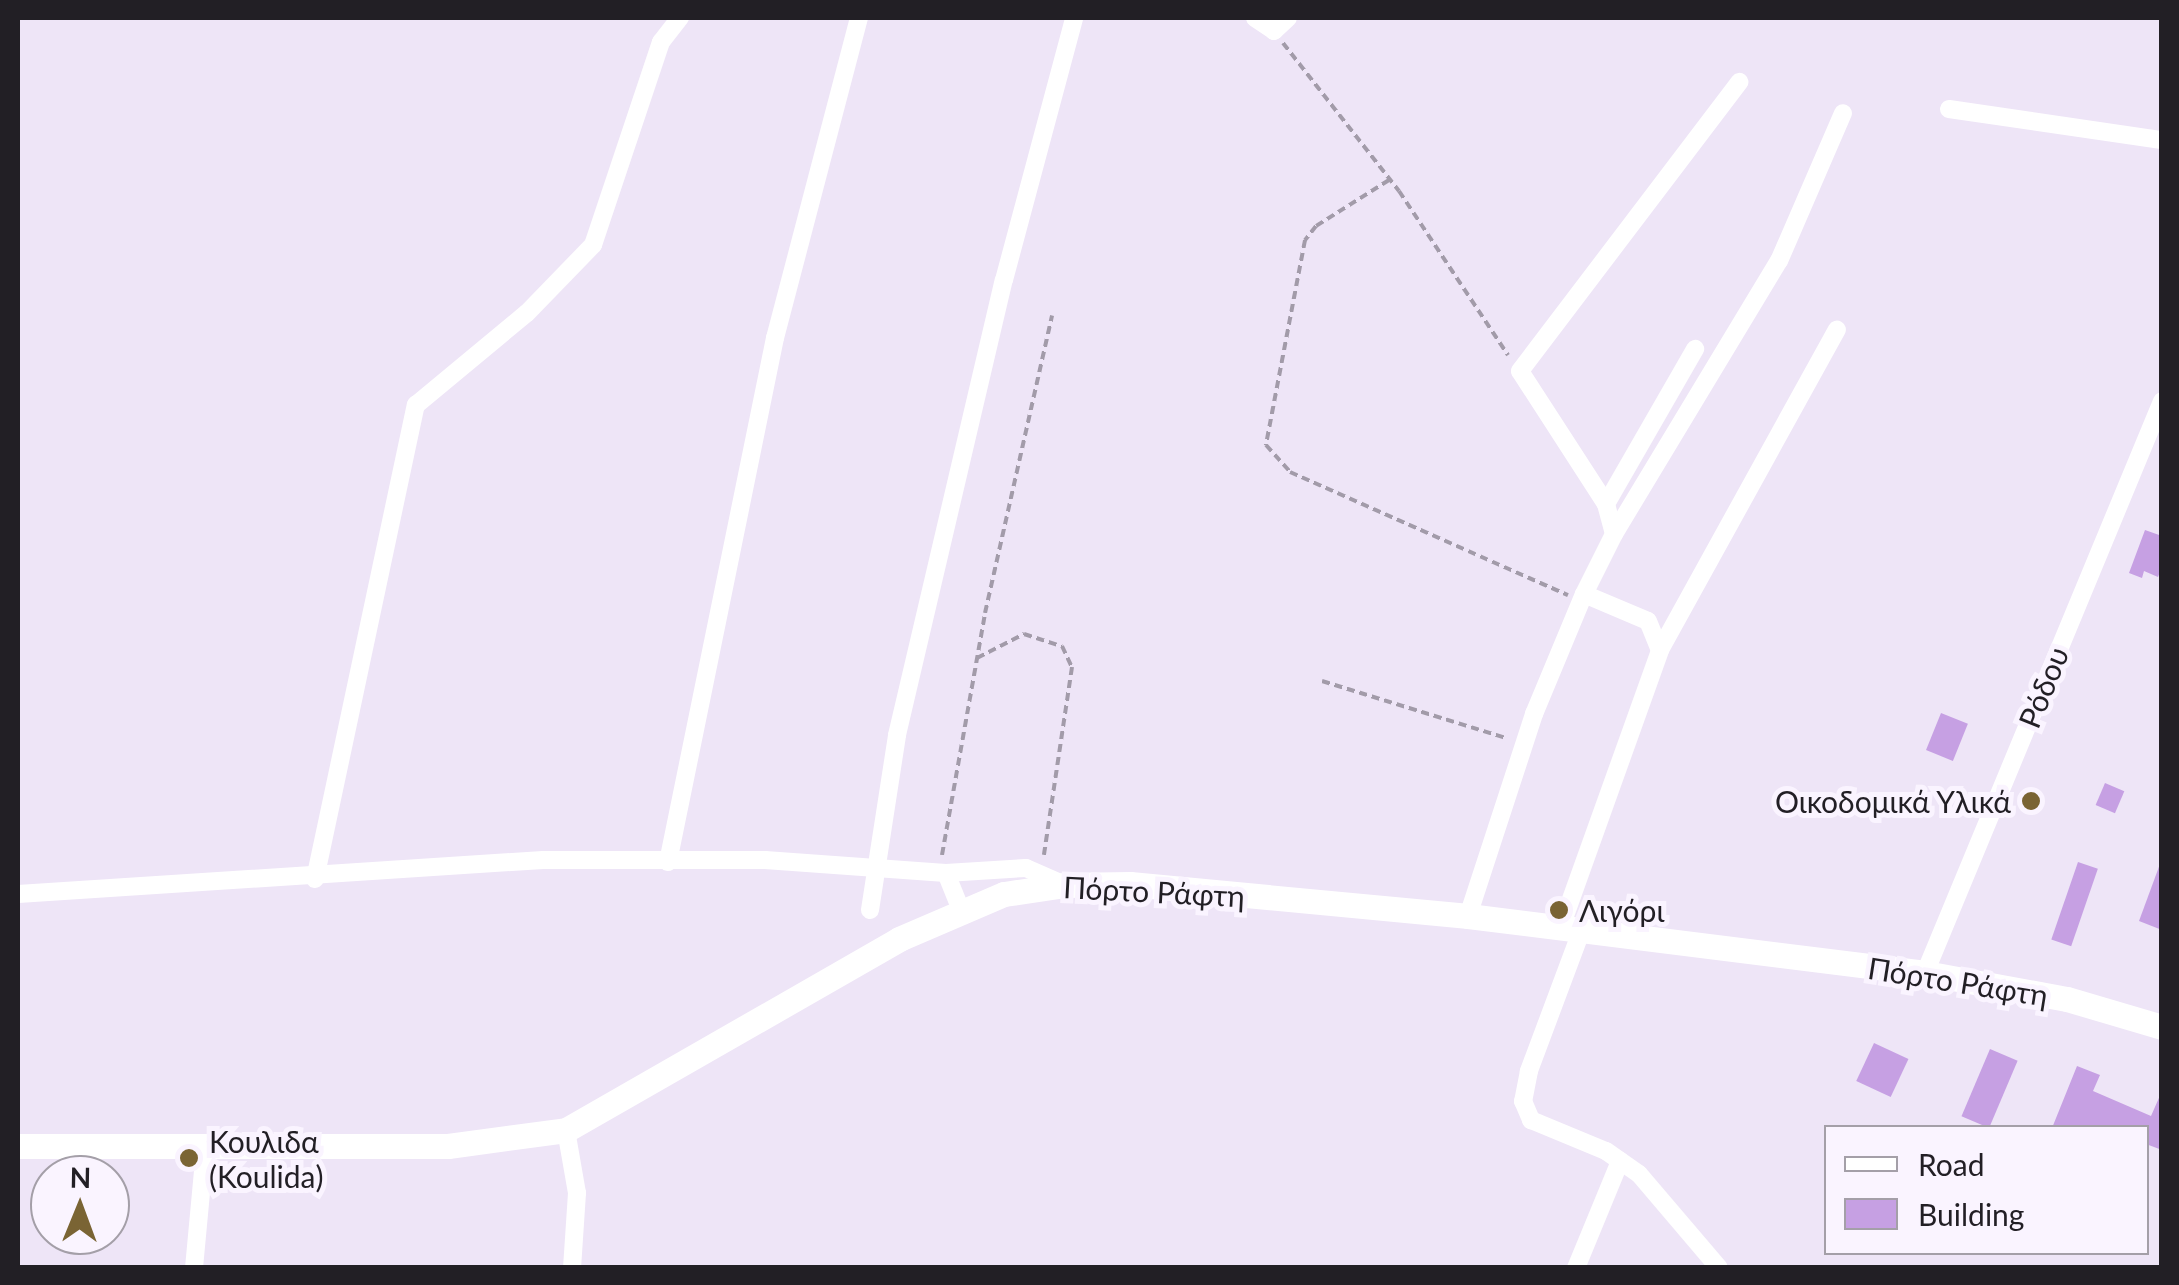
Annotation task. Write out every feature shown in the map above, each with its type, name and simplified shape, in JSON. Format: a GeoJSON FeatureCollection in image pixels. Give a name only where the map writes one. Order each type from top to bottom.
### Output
{"type":"FeatureCollection","features":[{"type":"Feature","properties":{"kind":"main road","name":"Πόρτο Ράφτη"},"geometry":{"type":"LineString","coordinates":[[18,1146],[205,1150],[448,1146],[566,1130],[961,910],[1004,894],[1065,885],[1130,884],[1468,916],[1925,972],[2067,999],[2162,1027]]}},
{"type":"Feature","properties":{"kind":"street"},"geometry":{"type":"LineString","coordinates":[[315,879],[416,406],[527,313],[593,246],[661,42],[680,18]]}},
{"type":"Feature","properties":{"kind":"street"},"geometry":{"type":"LineString","coordinates":[[668,862],[779,320],[859,18]]}},
{"type":"Feature","properties":{"kind":"street"},"geometry":{"type":"LineString","coordinates":[[870,910],[873,866],[956,478],[1074,18]]}},
{"type":"Feature","properties":{"kind":"street"},"geometry":{"type":"LineString","coordinates":[[1255,18],[1280,24]]}},
{"type":"Feature","properties":{"kind":"street"},"geometry":{"type":"LineString","coordinates":[[1614,534],[1606,504],[1520,371],[1739,82]]}},
{"type":"Feature","properties":{"kind":"street"},"geometry":{"type":"LineString","coordinates":[[1949,109],[2162,140]]}},
{"type":"Feature","properties":{"kind":"street"},"geometry":{"type":"LineString","coordinates":[[1468,916],[1522,751],[1582,598],[1614,534],[1779,261],[1844,112]]}},
{"type":"Feature","properties":{"kind":"street"},"geometry":{"type":"LineString","coordinates":[[1719,1268],[1649,1185],[1620,1162],[1531,1120],[1523,1101],[1572,928],[1660,650],[1836,330]]}},
{"type":"Feature","properties":{"kind":"street"},"geometry":{"type":"LineString","coordinates":[[1606,504],[1695,350]]}},
{"type":"Feature","properties":{"kind":"street","name":"Ρόδου"},"geometry":{"type":"LineString","coordinates":[[1925,972],[2162,402]]}},
{"type":"Feature","properties":{"kind":"street"},"geometry":{"type":"LineString","coordinates":[[1582,598],[1648,621],[1660,650]]}},
{"type":"Feature","properties":{"kind":"street"},"geometry":{"type":"LineString","coordinates":[[18,894],[315,879],[543,860],[873,866],[946,874],[1042,870],[1065,885]]}},
{"type":"Feature","properties":{"kind":"street"},"geometry":{"type":"LineString","coordinates":[[946,874],[961,910]]}},
{"type":"Feature","properties":{"kind":"street"},"geometry":{"type":"LineString","coordinates":[[566,1130],[577,1193],[572,1268]]}},
{"type":"Feature","properties":{"kind":"street"},"geometry":{"type":"LineString","coordinates":[[194,1268],[205,1150]]}},
{"type":"Feature","properties":{"kind":"street"},"geometry":{"type":"LineString","coordinates":[[1576,1268],[1620,1162]]}},
{"type":"Feature","properties":{"kind":"path"},"geometry":{"type":"LineString","coordinates":[[1280,24],[1520,371]]}},
{"type":"Feature","properties":{"kind":"path"},"geometry":{"type":"LineString","coordinates":[[1389,180],[1316,226],[1305,240],[1266,444],[1290,472],[1582,598]]}},
{"type":"Feature","properties":{"kind":"path"},"geometry":{"type":"LineString","coordinates":[[946,874],[944,828],[976,659],[1052,315]]}},
{"type":"Feature","properties":{"kind":"path"},"geometry":{"type":"LineString","coordinates":[[976,659],[1024,634],[1062,646],[1072,667],[1042,870]]}},
{"type":"Feature","properties":{"kind":"path"},"geometry":{"type":"LineString","coordinates":[[1322,681],[1507,739],[1522,751]]}},
{"type":"Feature","properties":{"kind":"building"},"geometry":{"type":"Polygon","coordinates":[[[2145,530],[2162,536],[2162,567],[2158,577],[2144,571],[2142,578],[2129,573],[2145,530]]]}},
{"type":"Feature","properties":{"kind":"building"},"geometry":{"type":"Polygon","coordinates":[[[1941,713],[1968,724],[1953,761],[1926,750],[1941,713]]]}},
{"type":"Feature","properties":{"kind":"building"},"geometry":{"type":"Polygon","coordinates":[[[2105,783],[2124,791],[2115,813],[2096,805],[2105,783]]]}},
{"type":"Feature","properties":{"kind":"building"},"geometry":{"type":"Polygon","coordinates":[[[2078,862],[2098,869],[2071,946],[2051,940],[2078,862]]]}},
{"type":"Feature","properties":{"kind":"building"},"geometry":{"type":"Polygon","coordinates":[[[2162,865],[2162,930],[2139,921],[2162,865]]]}},
{"type":"Feature","properties":{"kind":"building"},"geometry":{"type":"Polygon","coordinates":[[[1874,1043],[1908,1059],[1891,1097],[1856,1081],[1874,1043]]]}},
{"type":"Feature","properties":{"kind":"building"},"geometry":{"type":"Polygon","coordinates":[[[1990,1049],[2018,1061],[1990,1125],[1961,1116],[1990,1049]]]}},
{"type":"Feature","properties":{"kind":"building"},"geometry":{"type":"Polygon","coordinates":[[[2077,1066],[2100,1075],[2093,1091],[2151,1116],[2162,1091],[2162,1150],[2149,1145],[2149,1125],[2053,1125],[2077,1066]]]}},
{"type":"Feature","properties":{"kind":"place","name":"Οικοδομικά Υλικά"},"geometry":{"type":"Point","coordinates":[2031,801]}},
{"type":"Feature","properties":{"kind":"place","name":"Λιγόρι"},"geometry":{"type":"Point","coordinates":[1559,910]}},
{"type":"Feature","properties":{"kind":"place","name":"Κουλιδα (Koulida)"},"geometry":{"type":"Point","coordinates":[189,1158]}}]}
